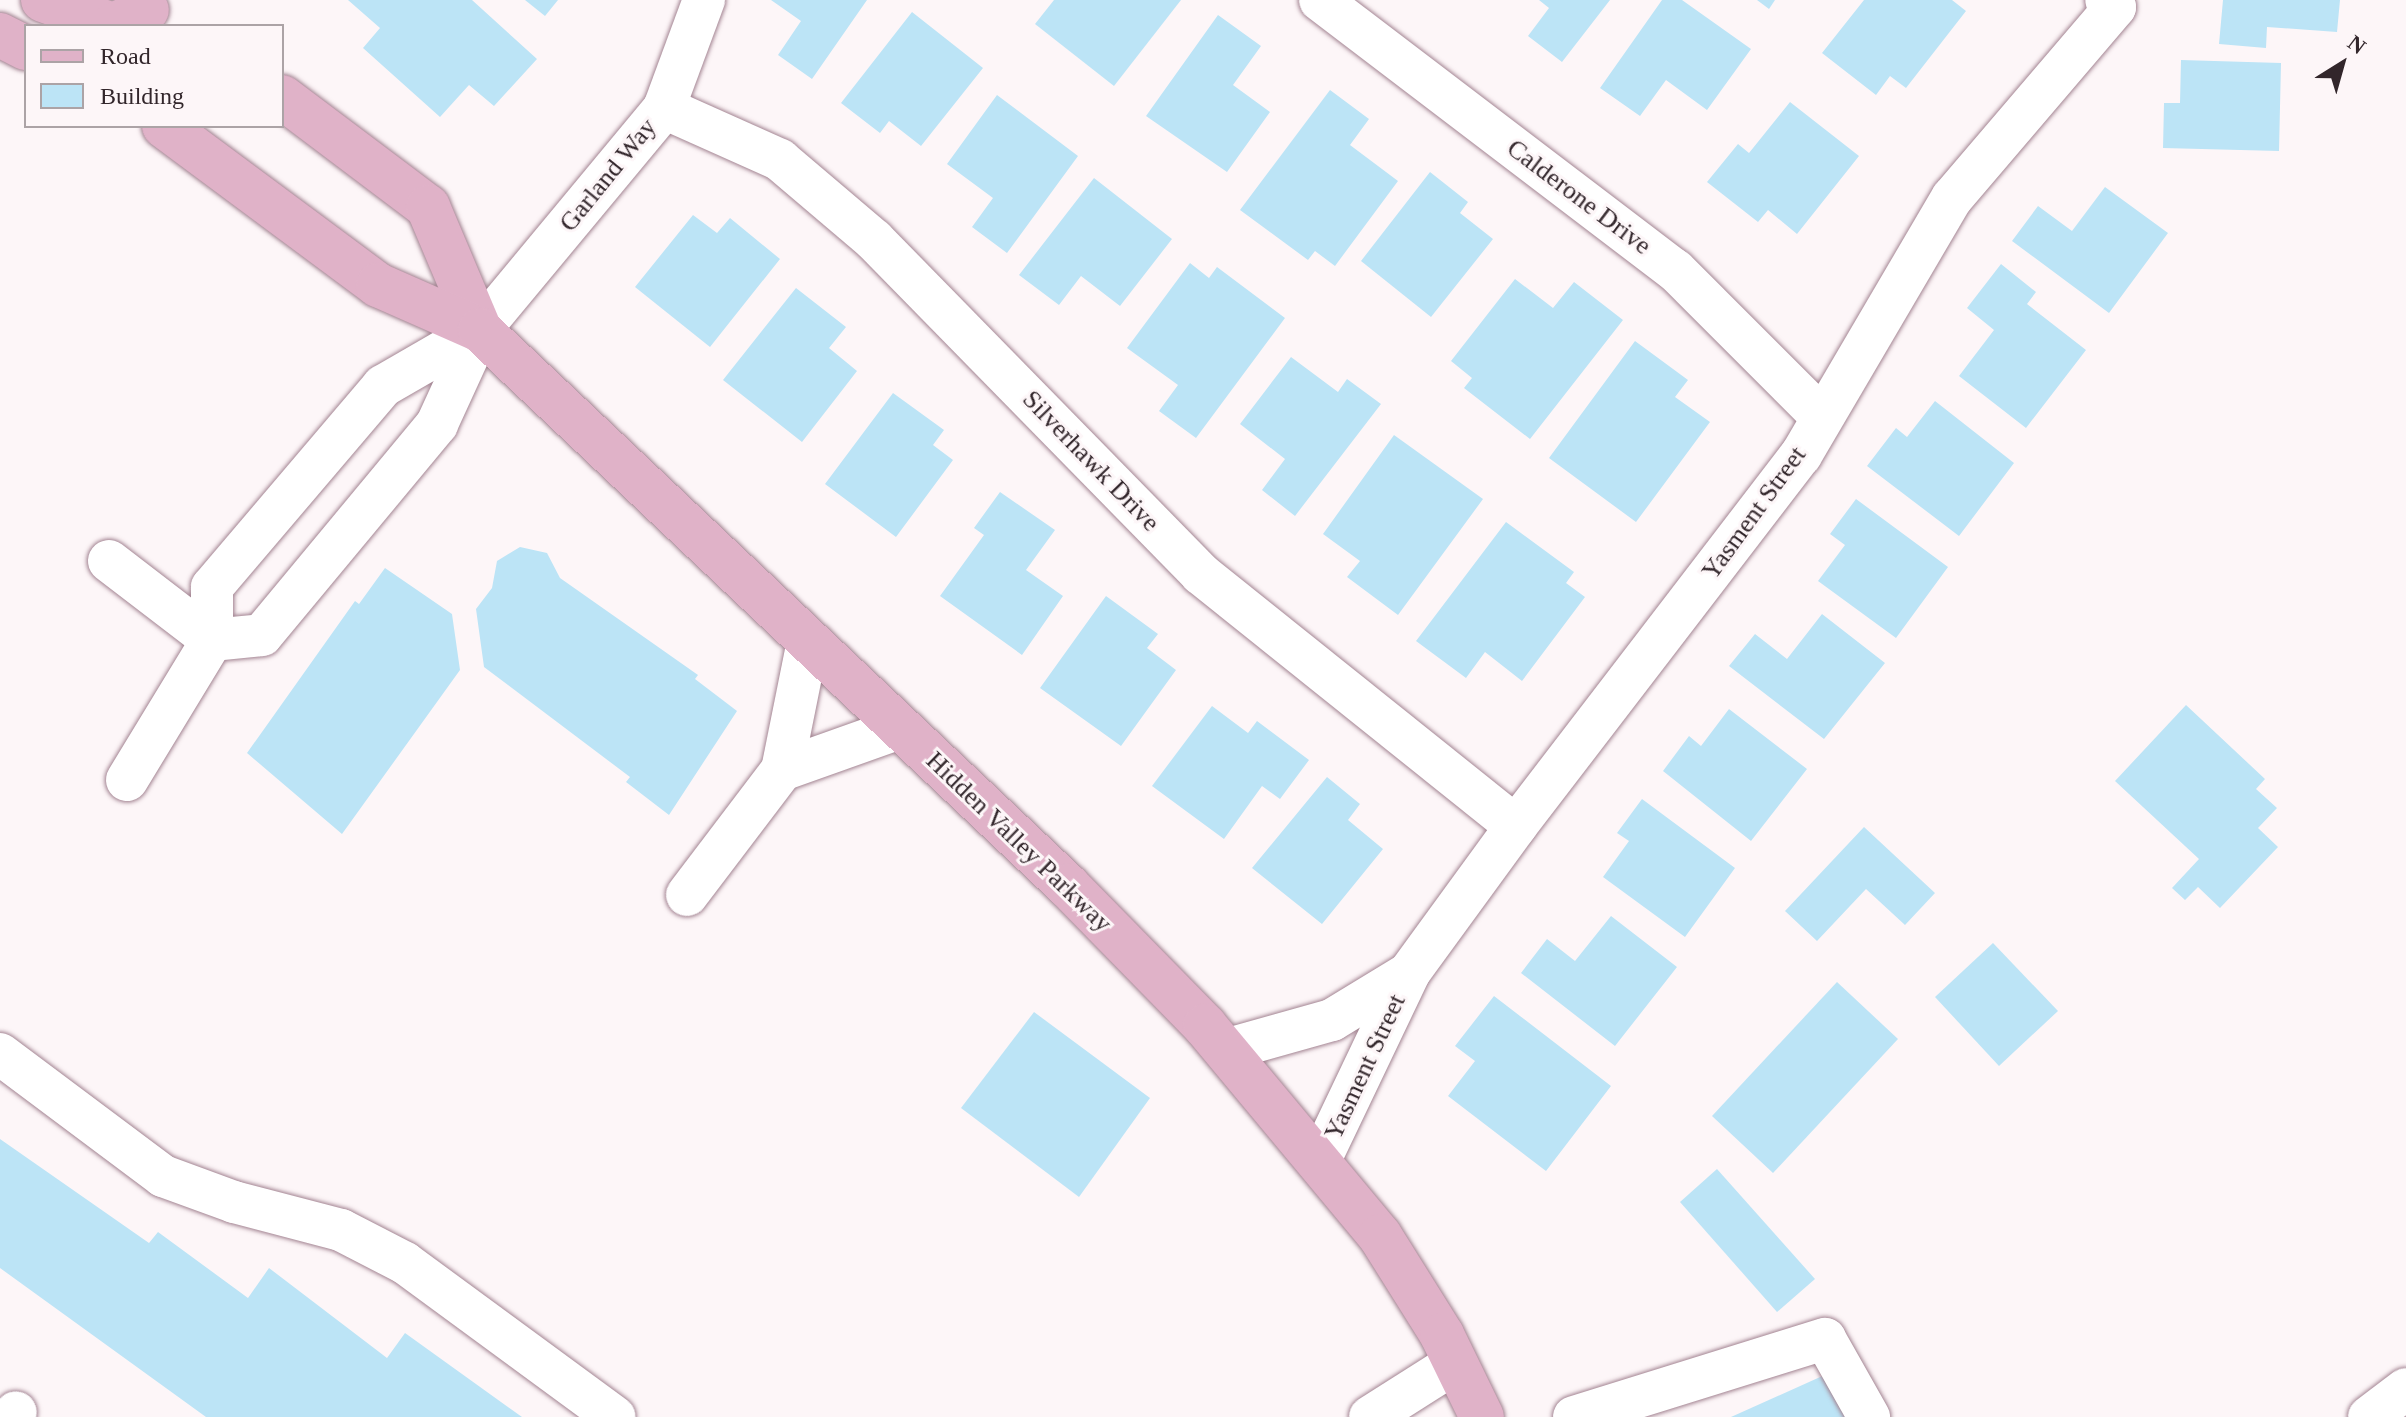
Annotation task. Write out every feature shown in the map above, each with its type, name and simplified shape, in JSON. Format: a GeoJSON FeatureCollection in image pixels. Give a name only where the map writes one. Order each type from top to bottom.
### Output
{"type":"FeatureCollection","features":[{"type":"Feature","properties":{"kind":"main road"},"geometry":{"type":"LineString","coordinates":[[43,0],[110,24]]}},
{"type":"Feature","properties":{"kind":"main road"},"geometry":{"type":"LineString","coordinates":[[115,24],[152,9]]}},
{"type":"Feature","properties":{"kind":"main road"},"geometry":{"type":"LineString","coordinates":[[0,35],[24,47]]}},
{"type":"Feature","properties":{"kind":"main road","name":"Hidden Valley Parkway"},"geometry":{"type":"LineString","coordinates":[[284,99],[428,207],[480,330]]}},
{"type":"Feature","properties":{"kind":"main road","name":"Hidden Valley Parkway"},"geometry":{"type":"LineString","coordinates":[[167,128],[378,285],[480,330],[1068,886],[1225,1050],[1320,1160],[1380,1236],[1455,1363],[1482,1417]]}},
{"type":"Feature","properties":{"kind":"street","name":"Garland Way"},"geometry":{"type":"LineString","coordinates":[[480,330],[664,108],[704,0]]}},
{"type":"Feature","properties":{"kind":"street","name":"Calderone Drive"},"geometry":{"type":"LineString","coordinates":[[1320,0],[1675,270],[1820,415]]}},
{"type":"Feature","properties":{"kind":"street","name":"Yasment Street"},"geometry":{"type":"LineString","coordinates":[[1320,1160],[1409,973],[1516,826],[1801,455],[1820,415],[1952,198],[2110,4]]}},
{"type":"Feature","properties":{"kind":"street","name":"Silverhawk Drive"},"geometry":{"type":"LineString","coordinates":[[664,108],[780,160],[874,240],[1201,574],[1516,826]]}},
{"type":"Feature","properties":{"kind":"street"},"geometry":{"type":"LineString","coordinates":[[109,561],[212,640],[262,635],[437,424],[480,330]]}},
{"type":"Feature","properties":{"kind":"street"},"geometry":{"type":"LineString","coordinates":[[127,780],[212,640],[212,587],[264,522],[383,386],[480,330]]}},
{"type":"Feature","properties":{"kind":"street"},"geometry":{"type":"LineString","coordinates":[[687,895],[782,770],[808,641]]}},
{"type":"Feature","properties":{"kind":"street"},"geometry":{"type":"LineString","coordinates":[[782,770],[900,728]]}},
{"type":"Feature","properties":{"kind":"street","name":"Yasment Street"},"geometry":{"type":"LineString","coordinates":[[1225,1050],[1332,1020],[1409,973]]}},
{"type":"Feature","properties":{"kind":"street"},"geometry":{"type":"LineString","coordinates":[[0,1054],[163,1176],[234,1202],[341,1230],[405,1263],[615,1417]]}},
{"type":"Feature","properties":{"kind":"street"},"geometry":{"type":"LineString","coordinates":[[1595,1414],[1825,1339],[1869,1417]]}},
{"type":"Feature","properties":{"kind":"street"},"geometry":{"type":"LineString","coordinates":[[1370,1417],[1455,1363]]}},
{"type":"Feature","properties":{"kind":"street"},"geometry":{"type":"LineString","coordinates":[[2369,1417],[2406,1389]]}},
{"type":"Feature","properties":{"kind":"building"},"geometry":{"type":"Polygon","coordinates":[[[348,0],[472,0],[537,59],[494,106],[469,85],[440,117],[363,48],[380,28],[348,0]]]}},
{"type":"Feature","properties":{"kind":"building"},"geometry":{"type":"Polygon","coordinates":[[[525,0],[558,0],[545,16],[525,0]]]}},
{"type":"Feature","properties":{"kind":"building"},"geometry":{"type":"Polygon","coordinates":[[[771,0],[867,0],[812,79],[778,55],[801,21],[771,0]]]}},
{"type":"Feature","properties":{"kind":"building"},"geometry":{"type":"Polygon","coordinates":[[[1054,0],[1181,0],[1114,86],[1035,24],[1054,0]]]}},
{"type":"Feature","properties":{"kind":"building"},"geometry":{"type":"Polygon","coordinates":[[[1539,0],[1610,0],[1562,62],[1528,36],[1549,8],[1539,0]]]}},
{"type":"Feature","properties":{"kind":"building"},"geometry":{"type":"Polygon","coordinates":[[[1662,0],[1682,0],[1751,49],[1707,110],[1666,80],[1640,116],[1600,88],[1662,0]]]}},
{"type":"Feature","properties":{"kind":"building"},"geometry":{"type":"Polygon","coordinates":[[[1757,0],[1775,0],[1769,9],[1757,0]]]}},
{"type":"Feature","properties":{"kind":"building"},"geometry":{"type":"Polygon","coordinates":[[[1864,0],[1952,0],[1966,11],[1906,88],[1890,76],[1876,95],[1822,53],[1864,0]]]}},
{"type":"Feature","properties":{"kind":"building"},"geometry":{"type":"Polygon","coordinates":[[[2223,0],[2340,0],[2337,32],[2267,27],[2266,48],[2219,44],[2223,0]]]}},
{"type":"Feature","properties":{"kind":"building"},"geometry":{"type":"Polygon","coordinates":[[[912,12],[983,68],[921,146],[889,121],[880,133],[841,103],[912,12]]]}},
{"type":"Feature","properties":{"kind":"building"},"geometry":{"type":"Polygon","coordinates":[[[1218,15],[1261,46],[1233,85],[1270,112],[1227,172],[1146,116],[1218,15]]]}},
{"type":"Feature","properties":{"kind":"building"},"geometry":{"type":"Polygon","coordinates":[[[2181,60],[2281,63],[2279,151],[2163,148],[2164,103],[2180,103],[2181,60]]]}},
{"type":"Feature","properties":{"kind":"building"},"geometry":{"type":"Polygon","coordinates":[[[1330,90],[1369,119],[1350,145],[1398,181],[1335,266],[1315,251],[1308,260],[1240,210],[1330,90]]]}},
{"type":"Feature","properties":{"kind":"building"},"geometry":{"type":"Polygon","coordinates":[[[997,95],[1078,156],[1007,253],[972,227],[993,198],[947,164],[997,95]]]}},
{"type":"Feature","properties":{"kind":"building"},"geometry":{"type":"Polygon","coordinates":[[[1790,102],[1859,156],[1797,234],[1768,210],[1758,222],[1707,182],[1738,144],[1749,153],[1790,102]]]}},
{"type":"Feature","properties":{"kind":"building"},"geometry":{"type":"Polygon","coordinates":[[[1430,172],[1468,202],[1460,213],[1493,239],[1431,317],[1361,261],[1430,172]]]}},
{"type":"Feature","properties":{"kind":"building"},"geometry":{"type":"Polygon","coordinates":[[[1094,178],[1172,239],[1120,306],[1081,276],[1059,305],[1019,275],[1094,178]]]}},
{"type":"Feature","properties":{"kind":"building"},"geometry":{"type":"Polygon","coordinates":[[[2105,187],[2168,233],[2109,313],[2012,241],[2038,206],[2072,231],[2105,187]]]}},
{"type":"Feature","properties":{"kind":"building"},"geometry":{"type":"Polygon","coordinates":[[[693,215],[717,233],[730,218],[780,259],[710,347],[635,287],[693,215]]]}},
{"type":"Feature","properties":{"kind":"building"},"geometry":{"type":"Polygon","coordinates":[[[1190,263],[1209,278],[1217,267],[1285,318],[1196,438],[1159,411],[1178,385],[1127,348],[1190,263]]]}},
{"type":"Feature","properties":{"kind":"building"},"geometry":{"type":"Polygon","coordinates":[[[2001,264],[2036,292],[2027,304],[2086,350],[2026,428],[1959,376],[1994,330],[1967,308],[2001,264]]]}},
{"type":"Feature","properties":{"kind":"building"},"geometry":{"type":"Polygon","coordinates":[[[1515,279],[1553,308],[1574,282],[1623,320],[1530,439],[1464,388],[1472,378],[1451,361],[1515,279]]]}},
{"type":"Feature","properties":{"kind":"building"},"geometry":{"type":"Polygon","coordinates":[[[796,288],[846,327],[829,348],[857,371],[802,442],[723,380],[796,288]]]}},
{"type":"Feature","properties":{"kind":"building"},"geometry":{"type":"Polygon","coordinates":[[[1635,341],[1688,380],[1675,397],[1710,422],[1636,522],[1549,458],[1635,341]]]}},
{"type":"Feature","properties":{"kind":"building"},"geometry":{"type":"Polygon","coordinates":[[[1291,357],[1338,392],[1347,379],[1381,404],[1295,516],[1262,490],[1285,459],[1240,424],[1291,357]]]}},
{"type":"Feature","properties":{"kind":"building"},"geometry":{"type":"Polygon","coordinates":[[[893,393],[944,430],[933,445],[953,460],[896,537],[825,484],[893,393]]]}},
{"type":"Feature","properties":{"kind":"building"},"geometry":{"type":"Polygon","coordinates":[[[1935,401],[2014,463],[1959,536],[1867,466],[1896,428],[1907,437],[1935,401]]]}},
{"type":"Feature","properties":{"kind":"building"},"geometry":{"type":"Polygon","coordinates":[[[1394,435],[1483,499],[1398,615],[1347,577],[1360,561],[1323,534],[1394,435]]]}},
{"type":"Feature","properties":{"kind":"building"},"geometry":{"type":"Polygon","coordinates":[[[1000,492],[1055,530],[1026,570],[1063,596],[1022,655],[940,596],[984,535],[974,528],[1000,492]]]}},
{"type":"Feature","properties":{"kind":"building"},"geometry":{"type":"Polygon","coordinates":[[[1856,499],[1948,567],[1896,638],[1818,581],[1845,545],[1830,534],[1856,499]]]}},
{"type":"Feature","properties":{"kind":"building"},"geometry":{"type":"Polygon","coordinates":[[[1506,522],[1574,572],[1566,583],[1585,597],[1522,681],[1485,652],[1466,678],[1416,641],[1506,522]]]}},
{"type":"Feature","properties":{"kind":"building"},"geometry":{"type":"Polygon","coordinates":[[[520,547],[547,553],[560,578],[698,675],[695,679],[737,711],[669,815],[626,782],[630,777],[484,667],[476,609],[492,588],[497,561],[520,547]]]}},
{"type":"Feature","properties":{"kind":"building"},"geometry":{"type":"Polygon","coordinates":[[[385,568],[452,614],[460,670],[342,834],[247,753],[355,601],[359,604],[385,568]]]}},
{"type":"Feature","properties":{"kind":"building"},"geometry":{"type":"Polygon","coordinates":[[[1106,596],[1158,634],[1147,648],[1176,670],[1121,746],[1040,688],[1106,596]]]}},
{"type":"Feature","properties":{"kind":"building"},"geometry":{"type":"Polygon","coordinates":[[[1822,614],[1885,663],[1824,739],[1729,666],[1755,634],[1787,659],[1822,614]]]}},
{"type":"Feature","properties":{"kind":"building"},"geometry":{"type":"Polygon","coordinates":[[[2186,705],[2265,779],[2256,789],[2277,808],[2258,828],[2278,847],[2220,908],[2198,887],[2185,900],[2172,888],[2199,859],[2115,781],[2186,705]]]}},
{"type":"Feature","properties":{"kind":"building"},"geometry":{"type":"Polygon","coordinates":[[[1212,706],[1248,733],[1257,721],[1309,760],[1280,799],[1262,786],[1224,839],[1152,786],[1212,706]]]}},
{"type":"Feature","properties":{"kind":"building"},"geometry":{"type":"Polygon","coordinates":[[[1729,709],[1807,769],[1751,841],[1663,771],[1689,736],[1701,746],[1729,709]]]}},
{"type":"Feature","properties":{"kind":"building"},"geometry":{"type":"Polygon","coordinates":[[[1327,777],[1360,804],[1348,820],[1383,849],[1322,924],[1252,868],[1327,777]]]}},
{"type":"Feature","properties":{"kind":"building"},"geometry":{"type":"Polygon","coordinates":[[[1642,799],[1735,868],[1685,937],[1603,877],[1629,841],[1617,833],[1642,799]]]}},
{"type":"Feature","properties":{"kind":"building"},"geometry":{"type":"Polygon","coordinates":[[[1864,827],[1935,893],[1905,925],[1866,889],[1817,941],[1785,911],[1864,827]]]}},
{"type":"Feature","properties":{"kind":"building"},"geometry":{"type":"Polygon","coordinates":[[[1611,916],[1677,967],[1615,1046],[1521,973],[1547,939],[1575,961],[1611,916]]]}},
{"type":"Feature","properties":{"kind":"building"},"geometry":{"type":"Polygon","coordinates":[[[1993,943],[2058,1011],[1999,1066],[1935,997],[1993,943]]]}},
{"type":"Feature","properties":{"kind":"building"},"geometry":{"type":"Polygon","coordinates":[[[1837,982],[1898,1039],[1773,1173],[1712,1116],[1837,982]]]}},
{"type":"Feature","properties":{"kind":"building"},"geometry":{"type":"Polygon","coordinates":[[[1494,996],[1611,1086],[1546,1171],[1448,1096],[1475,1061],[1455,1046],[1494,996]]]}},
{"type":"Feature","properties":{"kind":"building"},"geometry":{"type":"Polygon","coordinates":[[[1034,1012],[1150,1098],[1079,1197],[961,1108],[1034,1012]]]}},
{"type":"Feature","properties":{"kind":"building"},"geometry":{"type":"Polygon","coordinates":[[[0,1139],[149,1243],[158,1232],[248,1298],[269,1268],[387,1358],[405,1333],[522,1417],[206,1417],[0,1268],[0,1139]]]}},
{"type":"Feature","properties":{"kind":"building"},"geometry":{"type":"Polygon","coordinates":[[[1717,1169],[1815,1279],[1777,1312],[1680,1202],[1717,1169]]]}},
{"type":"Feature","properties":{"kind":"building"},"geometry":{"type":"Polygon","coordinates":[[[1829,1373],[1849,1417],[1731,1417],[1829,1373]]]}}]}
